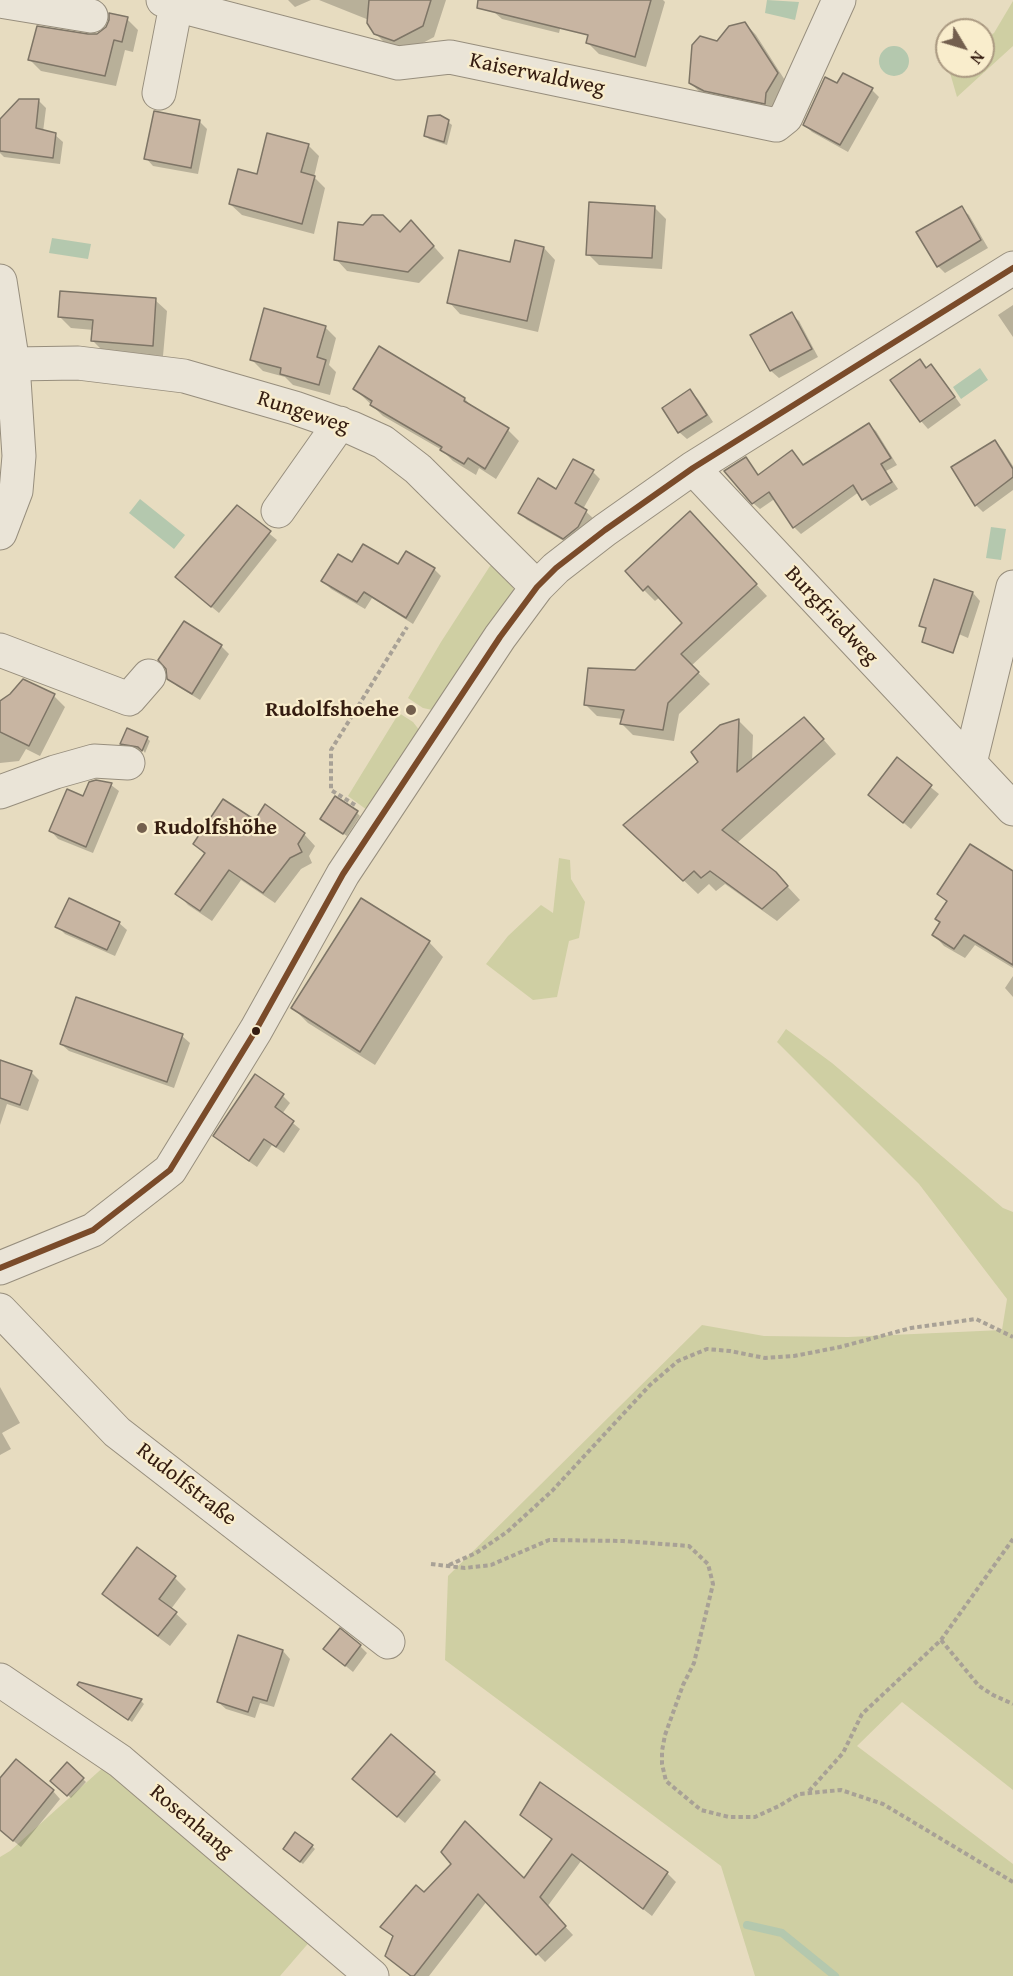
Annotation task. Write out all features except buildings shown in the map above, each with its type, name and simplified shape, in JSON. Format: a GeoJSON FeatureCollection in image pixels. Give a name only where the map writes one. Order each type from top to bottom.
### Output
{"type":"FeatureCollection","features":[{"type":"Feature","properties":{"kind":"street"},"geometry":{"type":"LineString","coordinates":[[244,0],[371,37]]}},
{"type":"Feature","properties":{"kind":"street","name":"Kaiserwaldweg"},"geometry":{"type":"LineString","coordinates":[[169,3],[398,63],[450,57],[776,125],[786,117],[839,0]]}},
{"type":"Feature","properties":{"kind":"street"},"geometry":{"type":"LineString","coordinates":[[0,1],[91,16]]}},
{"type":"Feature","properties":{"kind":"street"},"geometry":{"type":"LineString","coordinates":[[159,93],[169,3]]}},
{"type":"Feature","properties":{"kind":"street"},"geometry":{"type":"LineString","coordinates":[[0,1268],[93,1230],[170,1170],[256,1030],[343,874],[500,637],[537,587],[556,568],[693,468],[1013,268]]}},
{"type":"Feature","properties":{"kind":"street"},"geometry":{"type":"LineString","coordinates":[[0,281],[13,364],[19,456],[16,491],[0,533]]}},
{"type":"Feature","properties":{"kind":"street","name":"Rungeweg"},"geometry":{"type":"LineString","coordinates":[[13,364],[78,363],[184,376],[340,423],[383,442],[418,469],[537,587]]}},
{"type":"Feature","properties":{"kind":"street"},"geometry":{"type":"LineString","coordinates":[[278,511],[340,423]]}},
{"type":"Feature","properties":{"kind":"street","name":"Burgfriedweg"},"geometry":{"type":"LineString","coordinates":[[693,468],[1013,809]]}},
{"type":"Feature","properties":{"kind":"street"},"geometry":{"type":"LineString","coordinates":[[970,763],[1013,587]]}},
{"type":"Feature","properties":{"kind":"street"},"geometry":{"type":"LineString","coordinates":[[0,650],[129,699],[149,676]]}},
{"type":"Feature","properties":{"kind":"street"},"geometry":{"type":"LineString","coordinates":[[0,792],[94,761],[128,763]]}},
{"type":"Feature","properties":{"kind":"street","name":"Rudolfstraße"},"geometry":{"type":"LineString","coordinates":[[0,1310],[117,1432],[388,1642]]}},
{"type":"Feature","properties":{"kind":"street","name":"Rosenhang"},"geometry":{"type":"LineString","coordinates":[[2,1686],[120,1761],[372,1976]]}},
{"type":"Feature","properties":{"kind":"path"},"geometry":{"type":"LineString","coordinates":[[347,800],[331,790],[331,750],[407,627]]}},
{"type":"Feature","properties":{"kind":"path"},"geometry":{"type":"LineString","coordinates":[[448,1566],[476,1553],[507,1532],[552,1491],[650,1385],[678,1361],[707,1349],[765,1358],[794,1356],[840,1347],[911,1328],[976,1319],[1013,1337]]}},
{"type":"Feature","properties":{"kind":"path"},"geometry":{"type":"LineString","coordinates":[[431,1564],[465,1568],[491,1565],[549,1539],[689,1546],[708,1564],[713,1584],[693,1663],[665,1735],[662,1764],[666,1781],[701,1810],[729,1817],[756,1817],[799,1794],[841,1790],[883,1804],[1013,1882]]}},
{"type":"Feature","properties":{"kind":"path"},"geometry":{"type":"LineString","coordinates":[[808,1792],[843,1753],[862,1714],[940,1640],[1013,1539]]}},
{"type":"Feature","properties":{"kind":"path"},"geometry":{"type":"LineString","coordinates":[[940,1640],[979,1686],[1013,1704]]}},
{"type":"Feature","properties":{"kind":"shaded area"},"geometry":{"type":"Polygon","coordinates":[[[767,0],[799,2],[795,20],[765,13],[767,0]]]}},
{"type":"Feature","properties":{"kind":"shaded area"},"geometry":{"type":"Polygon","coordinates":[[[1013,1],[1013,46],[995,62],[995,31],[1013,1]]]}},
{"type":"Feature","properties":{"kind":"shaded area"},"geometry":{"type":"Polygon","coordinates":[[[894,46],[900,47],[908,55],[908,67],[900,75],[894,76],[888,75],[880,67],[879,61],[880,55],[888,47],[894,46]]]}},
{"type":"Feature","properties":{"kind":"shaded area"},"geometry":{"type":"Polygon","coordinates":[[[951,78],[978,78],[957,97],[951,78]]]}},
{"type":"Feature","properties":{"kind":"shaded area"},"geometry":{"type":"Polygon","coordinates":[[[52,238],[91,244],[88,259],[49,253],[52,238]]]}},
{"type":"Feature","properties":{"kind":"shaded area"},"geometry":{"type":"Polygon","coordinates":[[[980,368],[988,380],[961,399],[953,387],[980,368]]]}},
{"type":"Feature","properties":{"kind":"shaded area"},"geometry":{"type":"Polygon","coordinates":[[[140,499],[185,535],[174,549],[129,513],[140,499]]]}},
{"type":"Feature","properties":{"kind":"shaded area"},"geometry":{"type":"Polygon","coordinates":[[[991,527],[1006,529],[1001,560],[986,558],[991,527]]]}},
{"type":"Feature","properties":{"kind":"shaded area"},"geometry":{"type":"Polygon","coordinates":[[[499,564],[512,578],[514,594],[437,711],[423,708],[408,698],[490,566],[499,564]]]}},
{"type":"Feature","properties":{"kind":"shaded area"},"geometry":{"type":"Polygon","coordinates":[[[399,713],[413,722],[420,731],[367,810],[348,796],[399,713]]]}},
{"type":"Feature","properties":{"kind":"shaded area"},"geometry":{"type":"Polygon","coordinates":[[[559,858],[570,860],[571,879],[585,902],[579,938],[569,941],[557,997],[533,1000],[486,964],[508,936],[541,905],[553,913],[559,858]]]}},
{"type":"Feature","properties":{"kind":"shaded area"},"geometry":{"type":"Polygon","coordinates":[[[786,1029],[832,1063],[1003,1208],[1013,1212],[1013,1790],[902,1702],[857,1746],[1013,1864],[1013,1976],[755,1976],[721,1866],[445,1660],[448,1576],[702,1325],[764,1336],[848,1337],[1002,1330],[1007,1299],[919,1184],[777,1042],[786,1029]]]}},
{"type":"Feature","properties":{"kind":"shaded area"},"geometry":{"type":"Polygon","coordinates":[[[107,1764],[312,1939],[280,1976],[0,1976],[0,1857],[10,1851],[107,1764]]]}},
{"type":"Feature","properties":{"kind":"waterway"},"geometry":{"type":"LineString","coordinates":[[747,1925],[782,1933],[835,1976]]}},
{"type":"Feature","properties":{"kind":"transit line"},"geometry":{"type":"LineString","coordinates":[[0,1268],[93,1230],[170,1170],[256,1030],[343,874],[500,637],[537,587],[556,568],[605,530],[693,468],[1013,268]]}},
{"type":"Feature","properties":{"kind":"place","name":"Rudolfshoehe"},"geometry":{"type":"Point","coordinates":[411,710]}},
{"type":"Feature","properties":{"kind":"place","name":"Rudolfshöhe"},"geometry":{"type":"Point","coordinates":[142,828]}}]}
